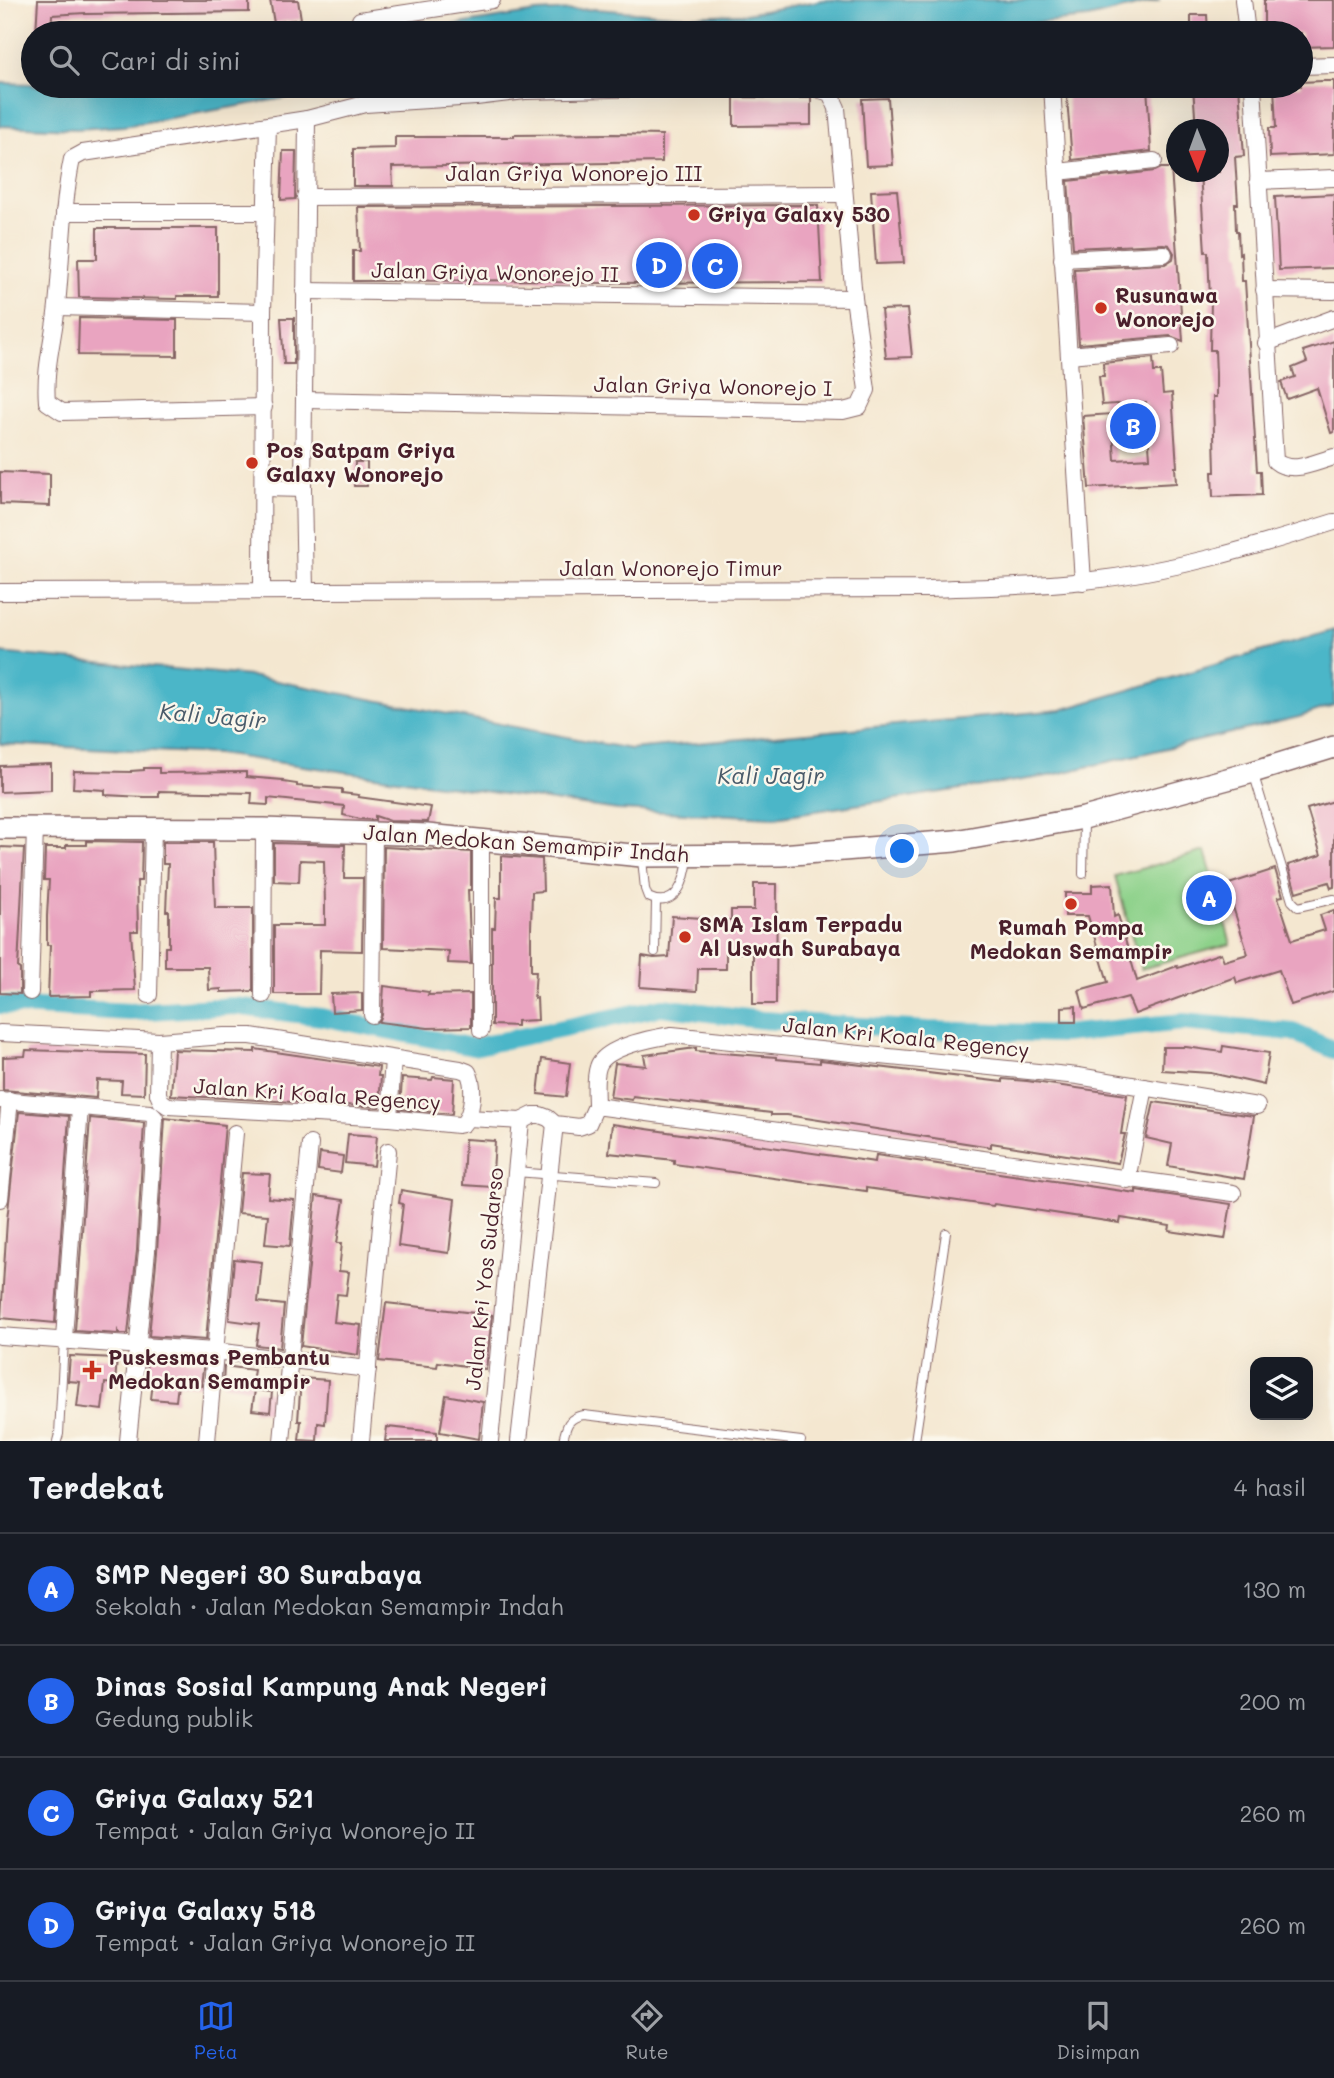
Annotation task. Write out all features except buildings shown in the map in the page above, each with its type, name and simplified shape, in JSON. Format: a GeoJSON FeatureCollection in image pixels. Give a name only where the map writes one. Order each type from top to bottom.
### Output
{"type":"FeatureCollection","features":[{"type":"Feature","properties":{"kind":"street"},"geometry":{"type":"LineString","coordinates":[[360,20],[492,0]]}},
{"type":"Feature","properties":{"kind":"street"},"geometry":{"type":"LineString","coordinates":[[1243,0],[1246,21]]}},
{"type":"Feature","properties":{"kind":"street"},"geometry":{"type":"LineString","coordinates":[[1313,66],[1334,65]]}},
{"type":"Feature","properties":{"kind":"street","name":"Jalan Griya Wonorejo I"},"geometry":{"type":"LineString","coordinates":[[306,119],[365,104],[460,98]]}},
{"type":"Feature","properties":{"kind":"street","name":"Jalan Griya Wonorejo I"},"geometry":{"type":"LineString","coordinates":[[305,400],[843,411],[859,407],[867,390],[854,298],[837,108],[832,98]]}},
{"type":"Feature","properties":{"kind":"street"},"geometry":{"type":"LineString","coordinates":[[1053,98],[1083,582]]}},
{"type":"Feature","properties":{"kind":"street"},"geometry":{"type":"LineString","coordinates":[[1254,98],[1275,461],[1283,468],[1294,469],[1334,457]]}},
{"type":"Feature","properties":{"kind":"street"},"geometry":{"type":"LineString","coordinates":[[264,407],[62,411],[47,402],[46,385],[72,159],[83,153],[306,119],[303,489],[305,591]]}},
{"type":"Feature","properties":{"kind":"street"},"geometry":{"type":"LineString","coordinates":[[262,591],[263,312],[268,125]]}},
{"type":"Feature","properties":{"kind":"street"},"geometry":{"type":"LineString","coordinates":[[1058,172],[1154,161]]}},
{"type":"Feature","properties":{"kind":"street"},"geometry":{"type":"LineString","coordinates":[[1258,181],[1334,178]]}},
{"type":"Feature","properties":{"kind":"street","name":"Jalan Griya Wonorejo III"},"geometry":{"type":"LineString","coordinates":[[305,197],[844,194]]}},
{"type":"Feature","properties":{"kind":"street"},"geometry":{"type":"LineString","coordinates":[[64,212],[265,212]]}},
{"type":"Feature","properties":{"kind":"street"},"geometry":{"type":"LineString","coordinates":[[1062,259],[1164,254]]}},
{"type":"Feature","properties":{"kind":"street"},"geometry":{"type":"LineString","coordinates":[[1264,290],[1334,291]]}},
{"type":"Feature","properties":{"kind":"street","name":"Jalan Griya Wonorejo II"},"geometry":{"type":"LineString","coordinates":[[304,291],[854,298]]}},
{"type":"Feature","properties":{"kind":"street"},"geometry":{"type":"LineString","coordinates":[[57,307],[263,312]]}},
{"type":"Feature","properties":{"kind":"street"},"geometry":{"type":"LineString","coordinates":[[1266,343],[1334,318]]}},
{"type":"Feature","properties":{"kind":"street"},"geometry":{"type":"LineString","coordinates":[[1069,355],[1171,346]]}},
{"type":"Feature","properties":{"kind":"street"},"geometry":{"type":"LineString","coordinates":[[263,488],[303,489]]}},
{"type":"Feature","properties":{"kind":"street","name":"Jalan Wonorejo Timur"},"geometry":{"type":"LineString","coordinates":[[0,592],[914,589],[1083,582],[1166,569],[1241,552],[1334,522]]}},
{"type":"Feature","properties":{"kind":"street","name":"Jalan Medokan Semampir Indah"},"geometry":{"type":"LineString","coordinates":[[0,828],[264,829],[481,839],[642,856],[781,855],[955,841],[1084,818],[1334,747]]}},
{"type":"Feature","properties":{"kind":"street"},"geometry":{"type":"LineString","coordinates":[[30,992],[35,828]]}},
{"type":"Feature","properties":{"kind":"street"},"geometry":{"type":"LineString","coordinates":[[149,995],[153,828]]}},
{"type":"Feature","properties":{"kind":"street"},"geometry":{"type":"LineString","coordinates":[[263,995],[264,829]]}},
{"type":"Feature","properties":{"kind":"street"},"geometry":{"type":"LineString","coordinates":[[372,1015],[373,833]]}},
{"type":"Feature","properties":{"kind":"street"},"geometry":{"type":"LineString","coordinates":[[481,839],[481,1030]]}},
{"type":"Feature","properties":{"kind":"street"},"geometry":{"type":"LineString","coordinates":[[0,1033],[159,1041],[224,1036],[251,1037],[365,1053],[468,1072],[473,1081],[466,1121]]}},
{"type":"Feature","properties":{"kind":"street","name":"Jalan Kri Koala Regency"},"geometry":{"type":"LineString","coordinates":[[159,1041],[158,1094],[161,1101],[168,1106],[466,1121],[521,1121],[533,1115],[540,1115],[555,1124],[585,1127],[596,1106],[597,1070],[604,1058],[649,1038],[672,1035],[1078,1076],[1257,1106]]}},
{"type":"Feature","properties":{"kind":"street"},"geometry":{"type":"LineString","coordinates":[[389,1118],[393,1059]]}},
{"type":"Feature","properties":{"kind":"street"},"geometry":{"type":"LineString","coordinates":[[1126,1180],[1145,1087]]}},
{"type":"Feature","properties":{"kind":"street"},"geometry":{"type":"LineString","coordinates":[[0,1199],[5,1100],[150,1112],[155,1118],[148,1238],[128,1441]]}},
{"type":"Feature","properties":{"kind":"street"},"geometry":{"type":"LineString","coordinates":[[596,1106],[1233,1193]]}},
{"type":"Feature","properties":{"kind":"street"},"geometry":{"type":"LineString","coordinates":[[64,1339],[80,1107]]}},
{"type":"Feature","properties":{"kind":"street","name":"Jalan Kri Yos Sudarso"},"geometry":{"type":"LineString","coordinates":[[490,1441],[521,1121]]}},
{"type":"Feature","properties":{"kind":"street"},"geometry":{"type":"LineString","coordinates":[[519,1441],[555,1124]]}},
{"type":"Feature","properties":{"kind":"street"},"geometry":{"type":"LineString","coordinates":[[207,1441],[234,1133]]}},
{"type":"Feature","properties":{"kind":"street"},"geometry":{"type":"LineString","coordinates":[[282,1441],[310,1144]]}},
{"type":"Feature","properties":{"kind":"street"},"geometry":{"type":"LineString","coordinates":[[361,1441],[388,1151]]}},
{"type":"Feature","properties":{"kind":"street"},"geometry":{"type":"LineString","coordinates":[[505,1289],[536,1292]]}},
{"type":"Feature","properties":{"kind":"street"},"geometry":{"type":"LineString","coordinates":[[0,1336],[137,1345],[368,1369]]}},
{"type":"Feature","properties":{"kind":"lane"},"geometry":{"type":"LineString","coordinates":[[1253,772],[1292,901],[1298,907],[1334,899]]}},
{"type":"Feature","properties":{"kind":"lane"},"geometry":{"type":"LineString","coordinates":[[1083,874],[1084,818]]}},
{"type":"Feature","properties":{"kind":"lane"},"geometry":{"type":"LineString","coordinates":[[642,856],[645,889],[648,897],[656,901],[668,900],[680,889],[688,856]]}},
{"type":"Feature","properties":{"kind":"lane"},"geometry":{"type":"LineString","coordinates":[[655,952],[656,901]]}},
{"type":"Feature","properties":{"kind":"lane"},"geometry":{"type":"LineString","coordinates":[[516,1172],[656,1183]]}},
{"type":"Feature","properties":{"kind":"lane"},"geometry":{"type":"LineString","coordinates":[[915,1441],[946,1233]]}},
{"type":"Feature","properties":{"kind":"lane"},"geometry":{"type":"LineString","coordinates":[[57,1441],[60,1434],[64,1339]]}},
{"type":"Feature","properties":{"kind":"lane"},"geometry":{"type":"LineString","coordinates":[[564,1441],[568,1422],[584,1415],[801,1441]]}},
{"type":"Feature","properties":{"kind":"green space"},"geometry":{"type":"Polygon","coordinates":[[[1205,851],[1231,944],[1141,969],[1115,876],[1205,851]]]}},
{"type":"Feature","properties":{"kind":"water"},"geometry":{"type":"Polygon","coordinates":[[[824,0],[1160,0],[1088,18],[1055,21],[479,21],[536,12],[595,9],[687,16],[746,14],[824,0]]]}},
{"type":"Feature","properties":{"kind":"water"},"geometry":{"type":"Polygon","coordinates":[[[0,83],[21,84],[21,98],[285,98],[124,126],[77,129],[0,126],[0,83]]]}},
{"type":"Feature","properties":{"kind":"water","name":"Kali Jagir"},"geometry":{"type":"Polygon","coordinates":[[[1334,630],[1334,705],[1299,717],[1048,776],[775,817],[618,810],[217,754],[0,744],[0,653],[250,676],[630,749],[1061,710],[1334,630]]]}},
{"type":"Feature","properties":{"kind":"waterway"},"geometry":{"type":"LineString","coordinates":[[0,1005],[130,1012],[234,1006],[321,1017],[473,1047],[663,1007],[762,1020],[928,1030],[1063,1034],[1183,1022],[1293,1032],[1334,1050]]}},
{"type":"Feature","properties":{"kind":"place","name":"Griya Galaxy 530"},"geometry":{"type":"Point","coordinates":[694,215]}},
{"type":"Feature","properties":{"kind":"place","name":"Griya Galaxy 518"},"geometry":{"type":"Point","coordinates":[659,265]}},
{"type":"Feature","properties":{"kind":"place","name":"Griya Galaxy 521"},"geometry":{"type":"Point","coordinates":[715,266]}},
{"type":"Feature","properties":{"kind":"place","name":"Rusunawa Wonorejo"},"geometry":{"type":"Point","coordinates":[1101,308]}},
{"type":"Feature","properties":{"kind":"place","name":"Dinas Sosial Kampung Anak Negeri"},"geometry":{"type":"Point","coordinates":[1133,426]}},
{"type":"Feature","properties":{"kind":"place","name":"Pos Satpam Griya Galaxy Wonorejo"},"geometry":{"type":"Point","coordinates":[252,463]}},
{"type":"Feature","properties":{"kind":"place","name":"SMP Negeri 30 Surabaya"},"geometry":{"type":"Point","coordinates":[1209,898]}},
{"type":"Feature","properties":{"kind":"place","name":"Rumah Pompa Medokan Semampir"},"geometry":{"type":"Point","coordinates":[1071,904]}},
{"type":"Feature","properties":{"kind":"place","name":"SMA Islam Terpadu Al Uswah Surabaya"},"geometry":{"type":"Point","coordinates":[685,937]}},
{"type":"Feature","properties":{"kind":"place","name":"Puskesmas Pembantu Medokan Semampir"},"geometry":{"type":"Point","coordinates":[92,1370]}}]}
